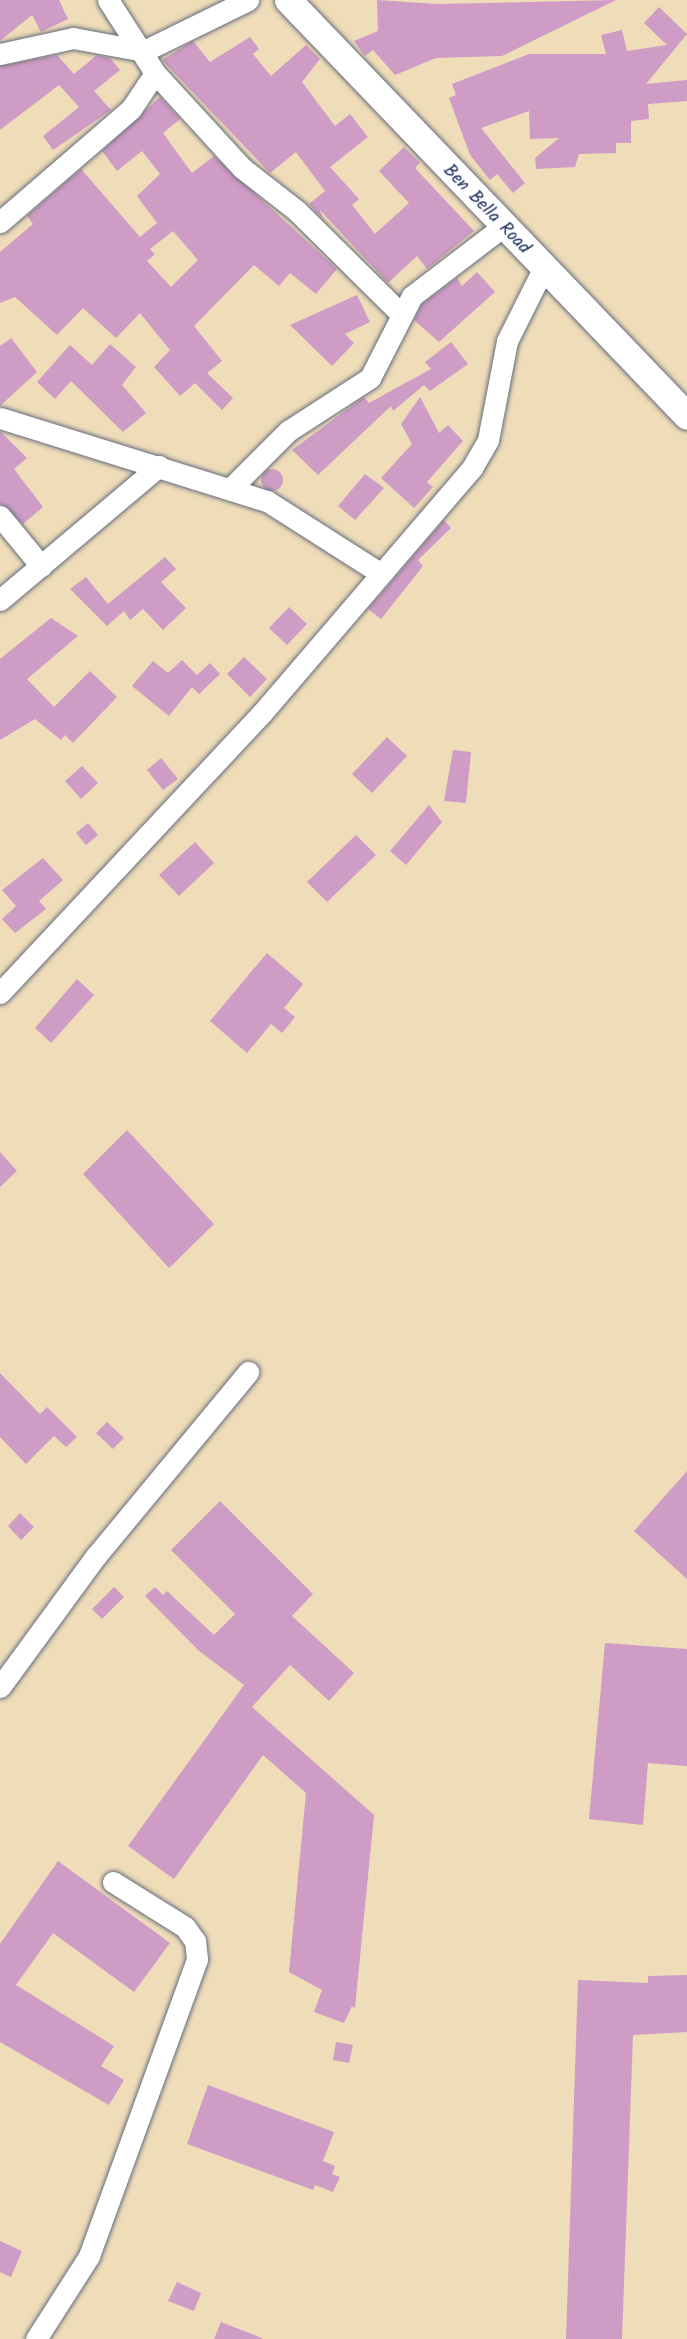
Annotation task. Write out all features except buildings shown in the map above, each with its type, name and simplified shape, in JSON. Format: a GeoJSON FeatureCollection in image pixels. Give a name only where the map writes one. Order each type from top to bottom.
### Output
{"type":"FeatureCollection","features":[{"type":"Feature","properties":{"kind":"main road","name":"Ben Bella Road"},"geometry":{"type":"LineString","coordinates":[[288,0],[501,228],[687,416]]}},
{"type":"Feature","properties":{"kind":"street"},"geometry":{"type":"LineString","coordinates":[[108,0],[144,51],[155,73],[242,168],[297,211],[401,314]]}},
{"type":"Feature","properties":{"kind":"street"},"geometry":{"type":"LineString","coordinates":[[0,54],[73,38],[144,51],[248,0]]}},
{"type":"Feature","properties":{"kind":"street"},"geometry":{"type":"LineString","coordinates":[[0,222],[131,109],[155,73]]}},
{"type":"Feature","properties":{"kind":"street"},"geometry":{"type":"LineString","coordinates":[[231,488],[288,431],[370,378],[412,296],[501,228]]}},
{"type":"Feature","properties":{"kind":"street"},"geometry":{"type":"LineString","coordinates":[[0,993],[262,713],[472,468],[488,440],[507,341],[543,269]]}},
{"type":"Feature","properties":{"kind":"street"},"geometry":{"type":"LineString","coordinates":[[0,418],[231,488],[300,519],[380,573]]}},
{"type":"Feature","properties":{"kind":"street"},"geometry":{"type":"LineString","coordinates":[[0,600],[159,466]]}},
{"type":"Feature","properties":{"kind":"street"},"geometry":{"type":"LineString","coordinates":[[0,516],[41,566]]}},
{"type":"Feature","properties":{"kind":"street"},"geometry":{"type":"LineString","coordinates":[[0,1687],[96,1556],[248,1372]]}},
{"type":"Feature","properties":{"kind":"street"},"geometry":{"type":"LineString","coordinates":[[36,2339],[89,2256],[197,1959],[195,1941],[185,1927],[113,1882]]}}]}
